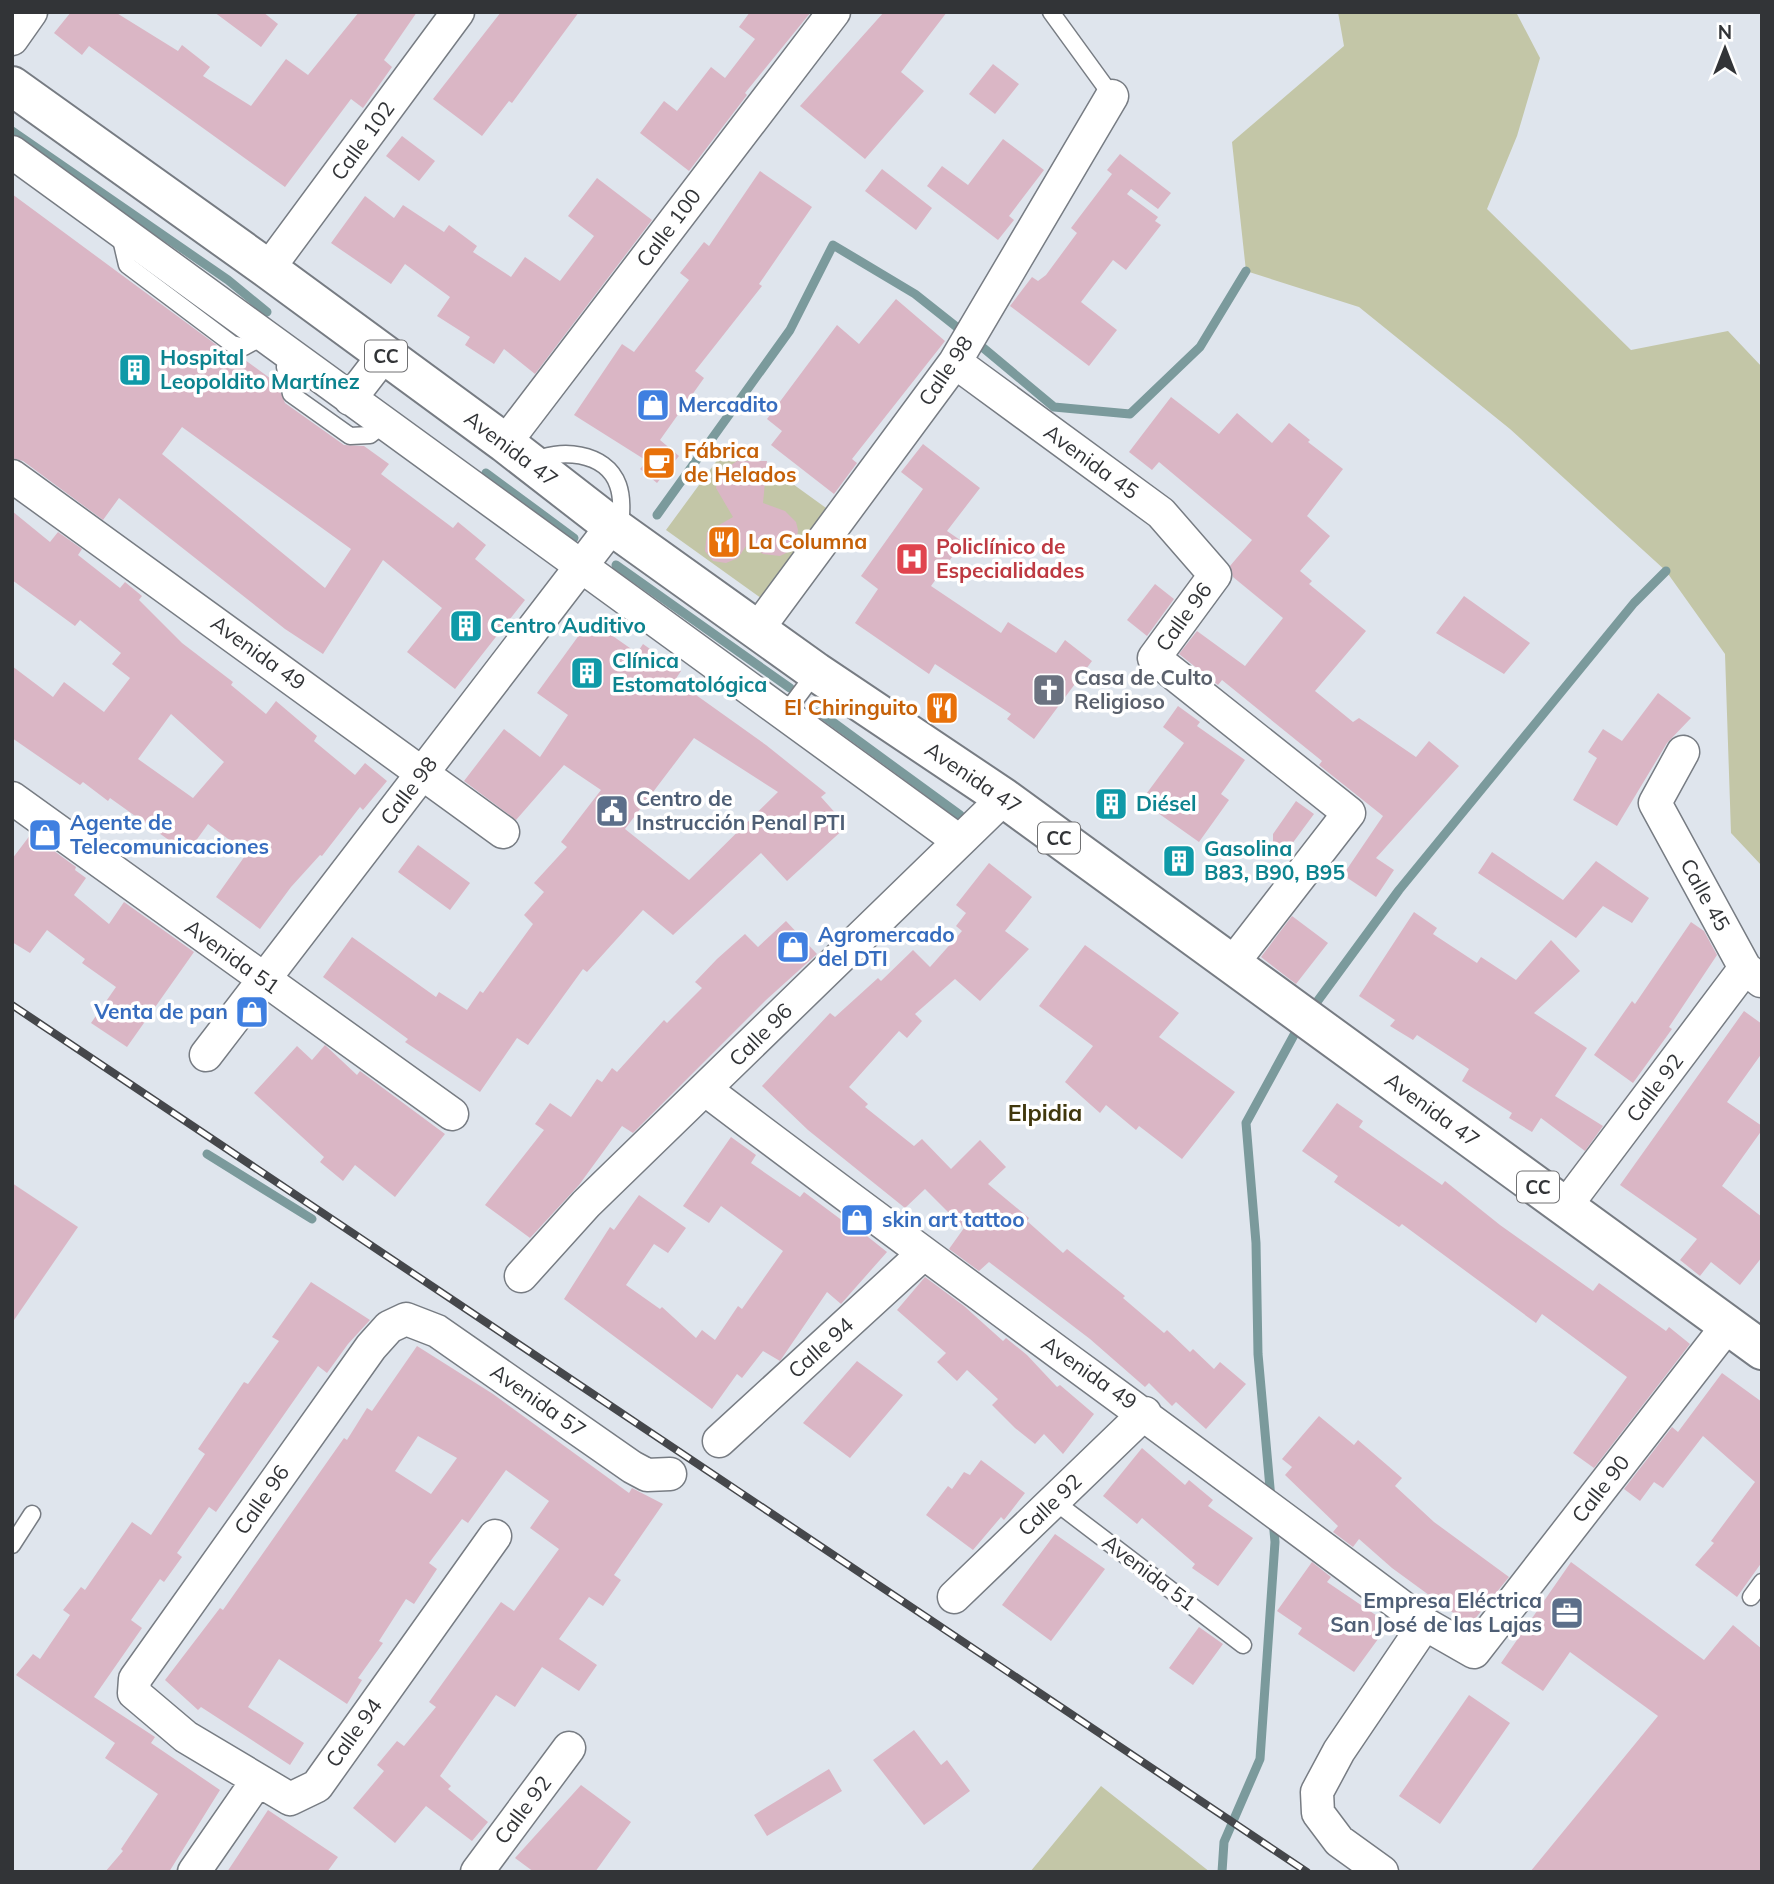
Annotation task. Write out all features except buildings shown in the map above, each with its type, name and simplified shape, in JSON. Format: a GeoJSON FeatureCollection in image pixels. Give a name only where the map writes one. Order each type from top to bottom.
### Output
{"type":"FeatureCollection","features":[{"type":"Feature","properties":{"kind":"main road","name":"Avenida 47"},"geometry":{"type":"LineString","coordinates":[[12,86],[268,269],[518,453],[616,529],[816,672],[1004,798],[1762,1350]]}},
{"type":"Feature","properties":{"kind":"street"},"geometry":{"type":"LineString","coordinates":[[12,39],[31,12]]}},
{"type":"Feature","properties":{"kind":"street","name":"Calle 102"},"geometry":{"type":"LineString","coordinates":[[268,269],[458,12]]}},
{"type":"Feature","properties":{"kind":"street","name":"Calle 100"},"geometry":{"type":"LineString","coordinates":[[518,453],[834,12]]}},
{"type":"Feature","properties":{"kind":"street","name":"Calle 98"},"geometry":{"type":"LineString","coordinates":[[757,630],[955,362],[1112,96]]}},
{"type":"Feature","properties":{"kind":"street"},"geometry":{"type":"LineString","coordinates":[[12,152],[959,842]]}},
{"type":"Feature","properties":{"kind":"street"},"geometry":{"type":"LineString","coordinates":[[350,399],[384,355]]}},
{"type":"Feature","properties":{"kind":"street","name":"Avenida 45"},"geometry":{"type":"LineString","coordinates":[[955,362],[1161,513],[1215,575]]}},
{"type":"Feature","properties":{"kind":"street","name":"Avenida 49"},"geometry":{"type":"LineString","coordinates":[[12,476],[424,772],[503,832]]}},
{"type":"Feature","properties":{"kind":"street","name":"Calle 98"},"geometry":{"type":"LineString","coordinates":[[206,1055],[581,567],[616,529]]}},
{"type":"Feature","properties":{"kind":"street","name":"Calle 96"},"geometry":{"type":"LineString","coordinates":[[1215,575],[1154,659],[1349,813],[1232,964]]}},
{"type":"Feature","properties":{"kind":"street","name":"Calle 45"},"geometry":{"type":"LineString","coordinates":[[1683,752],[1655,803],[1753,975]]}},
{"type":"Feature","properties":{"kind":"street","name":"Avenida 51"},"geometry":{"type":"LineString","coordinates":[[12,798],[452,1114]]}},
{"type":"Feature","properties":{"kind":"street","name":"Calle 96"},"geometry":{"type":"LineString","coordinates":[[521,1276],[586,1204],[1004,798]]}},
{"type":"Feature","properties":{"kind":"street","name":"Calle 92"},"geometry":{"type":"LineString","coordinates":[[1565,1207],[1753,975]]}},
{"type":"Feature","properties":{"kind":"street","name":"Avenida 49"},"geometry":{"type":"LineString","coordinates":[[706,1090],[922,1255],[1145,1413],[1425,1624],[1474,1652]]}},
{"type":"Feature","properties":{"kind":"street","name":"Calle 94"},"geometry":{"type":"LineString","coordinates":[[719,1441],[922,1255]]}},
{"type":"Feature","properties":{"kind":"street","name":"Calle 96"},"geometry":{"type":"LineString","coordinates":[[257,1781],[186,1737],[134,1693],[135,1679],[371,1347],[389,1327],[406,1319]]}},
{"type":"Feature","properties":{"kind":"street","name":"Avenida 57"},"geometry":{"type":"LineString","coordinates":[[406,1319],[437,1331],[632,1467],[647,1475],[670,1474]]}},
{"type":"Feature","properties":{"kind":"street","name":"Calle 90"},"geometry":{"type":"LineString","coordinates":[[1474,1652],[1728,1325]]}},
{"type":"Feature","properties":{"kind":"street","name":"Calle 92"},"geometry":{"type":"LineString","coordinates":[[954,1597],[1145,1413]]}},
{"type":"Feature","properties":{"kind":"street","name":"Calle 94"},"geometry":{"type":"LineString","coordinates":[[257,1781],[290,1799],[317,1786],[495,1536]]}},
{"type":"Feature","properties":{"kind":"street"},"geometry":{"type":"LineString","coordinates":[[1382,1872],[1339,1841],[1318,1812],[1317,1792],[1339,1751],[1425,1624]]}},
{"type":"Feature","properties":{"kind":"street","name":"Calle 92"},"geometry":{"type":"LineString","coordinates":[[477,1872],[569,1748]]}},
{"type":"Feature","properties":{"kind":"street"},"geometry":{"type":"LineString","coordinates":[[194,1872],[257,1781]]}},
{"type":"Feature","properties":{"kind":"lane"},"geometry":{"type":"LineString","coordinates":[[1051,12],[1112,96]]}},
{"type":"Feature","properties":{"kind":"lane"},"geometry":{"type":"LineString","coordinates":[[292,357],[285,367],[291,394],[350,436],[370,435],[384,424]]}},
{"type":"Feature","properties":{"kind":"lane"},"geometry":{"type":"LineString","coordinates":[[784,715],[816,672]]}},
{"type":"Feature","properties":{"kind":"lane","name":"Avenida 51"},"geometry":{"type":"LineString","coordinates":[[1054,1501],[1243,1645]]}},
{"type":"Feature","properties":{"kind":"lane"},"geometry":{"type":"LineString","coordinates":[[12,1545],[32,1514]]}},
{"type":"Feature","properties":{"kind":"lane"},"geometry":{"type":"LineString","coordinates":[[1751,1597],[1762,1581]]}},
{"type":"Feature","properties":{"kind":"green space"},"geometry":{"type":"Polygon","coordinates":[[[1338,12],[1516,12],[1540,58],[1517,136],[1487,209],[1631,350],[1728,331],[1762,367],[1762,866],[1731,833],[1725,654],[1666,571],[1510,429],[1359,307],[1246,271],[1232,142],[1344,46],[1338,12]]]}},
{"type":"Feature","properties":{"kind":"green space"},"geometry":{"type":"Polygon","coordinates":[[[732,440],[833,513],[768,603],[666,530],[732,440]]]}},
{"type":"Feature","properties":{"kind":"green space"},"geometry":{"type":"Polygon","coordinates":[[[1101,1786],[1210,1872],[1030,1872],[1101,1786]]]}},
{"type":"Feature","properties":{"kind":"waterway"},"geometry":{"type":"LineString","coordinates":[[12,131],[228,280],[267,312]]}},
{"type":"Feature","properties":{"kind":"waterway"},"geometry":{"type":"LineString","coordinates":[[657,515],[790,330],[833,245],[915,294],[963,332]]}},
{"type":"Feature","properties":{"kind":"waterway"},"geometry":{"type":"LineString","coordinates":[[975,341],[1054,407],[1130,414],[1200,347],[1246,271]]}},
{"type":"Feature","properties":{"kind":"waterway"},"geometry":{"type":"LineString","coordinates":[[486,473],[574,538]]}},
{"type":"Feature","properties":{"kind":"waterway"},"geometry":{"type":"LineString","coordinates":[[616,565],[790,688]]}},
{"type":"Feature","properties":{"kind":"waterway"},"geometry":{"type":"LineString","coordinates":[[1311,1010],[1399,890],[1634,603],[1666,571]]}},
{"type":"Feature","properties":{"kind":"waterway"},"geometry":{"type":"LineString","coordinates":[[819,712],[960,815]]}},
{"type":"Feature","properties":{"kind":"waterway"},"geometry":{"type":"LineString","coordinates":[[1271,1499],[1258,1354],[1256,1243],[1246,1123],[1300,1024]]}},
{"type":"Feature","properties":{"kind":"waterway"},"geometry":{"type":"LineString","coordinates":[[207,1154],[312,1219]]}},
{"type":"Feature","properties":{"kind":"waterway"},"geometry":{"type":"LineString","coordinates":[[1222,1872],[1224,1842],[1260,1759],[1275,1542],[1273,1520]]}},
{"type":"Feature","properties":{"kind":"railway"},"geometry":{"type":"LineString","coordinates":[[12,1005],[1307,1872]]}},
{"type":"Feature","properties":{"kind":"place","name":"Hospital Leopoldito Martínez"},"geometry":{"type":"Point","coordinates":[135,370]}},
{"type":"Feature","properties":{"kind":"place","name":"Mercadito"},"geometry":{"type":"Point","coordinates":[653,405]}},
{"type":"Feature","properties":{"kind":"place","name":"Fábrica de Helados"},"geometry":{"type":"Point","coordinates":[659,463]}},
{"type":"Feature","properties":{"kind":"place","name":"La Columna"},"geometry":{"type":"Point","coordinates":[724,542]}},
{"type":"Feature","properties":{"kind":"place","name":"Policlínico de Especialidades"},"geometry":{"type":"Point","coordinates":[912,559]}},
{"type":"Feature","properties":{"kind":"place","name":"Centro Auditivo"},"geometry":{"type":"Point","coordinates":[466,626]}},
{"type":"Feature","properties":{"kind":"place","name":"Clínica Estomatológica"},"geometry":{"type":"Point","coordinates":[587,673]}},
{"type":"Feature","properties":{"kind":"place","name":"Casa de Culto Religioso"},"geometry":{"type":"Point","coordinates":[1049,690]}},
{"type":"Feature","properties":{"kind":"place","name":"El Chiringuito"},"geometry":{"type":"Point","coordinates":[942,708]}},
{"type":"Feature","properties":{"kind":"place","name":"Diésel"},"geometry":{"type":"Point","coordinates":[1111,804]}},
{"type":"Feature","properties":{"kind":"place","name":"Centro de Instrucción Penal PTI"},"geometry":{"type":"Point","coordinates":[612,811]}},
{"type":"Feature","properties":{"kind":"place","name":"Agente de Telecomunicaciones"},"geometry":{"type":"Point","coordinates":[45,835]}},
{"type":"Feature","properties":{"kind":"place","name":"Gasolina B83, B90, B95"},"geometry":{"type":"Point","coordinates":[1179,861]}},
{"type":"Feature","properties":{"kind":"place","name":"Agromercado del DTI"},"geometry":{"type":"Point","coordinates":[793,947]}},
{"type":"Feature","properties":{"kind":"place","name":"Venta de pan"},"geometry":{"type":"Point","coordinates":[252,1012]}},
{"type":"Feature","properties":{"kind":"place","name":"skin art tattoo"},"geometry":{"type":"Point","coordinates":[857,1220]}},
{"type":"Feature","properties":{"kind":"place","name":"Empresa Eléctrica San José de las Lajas"},"geometry":{"type":"Point","coordinates":[1567,1613]}},
{"type":"Feature","properties":{"kind":"district","name":"Elpidia"},"geometry":{"type":"Point","coordinates":[1045,1113]}}]}
